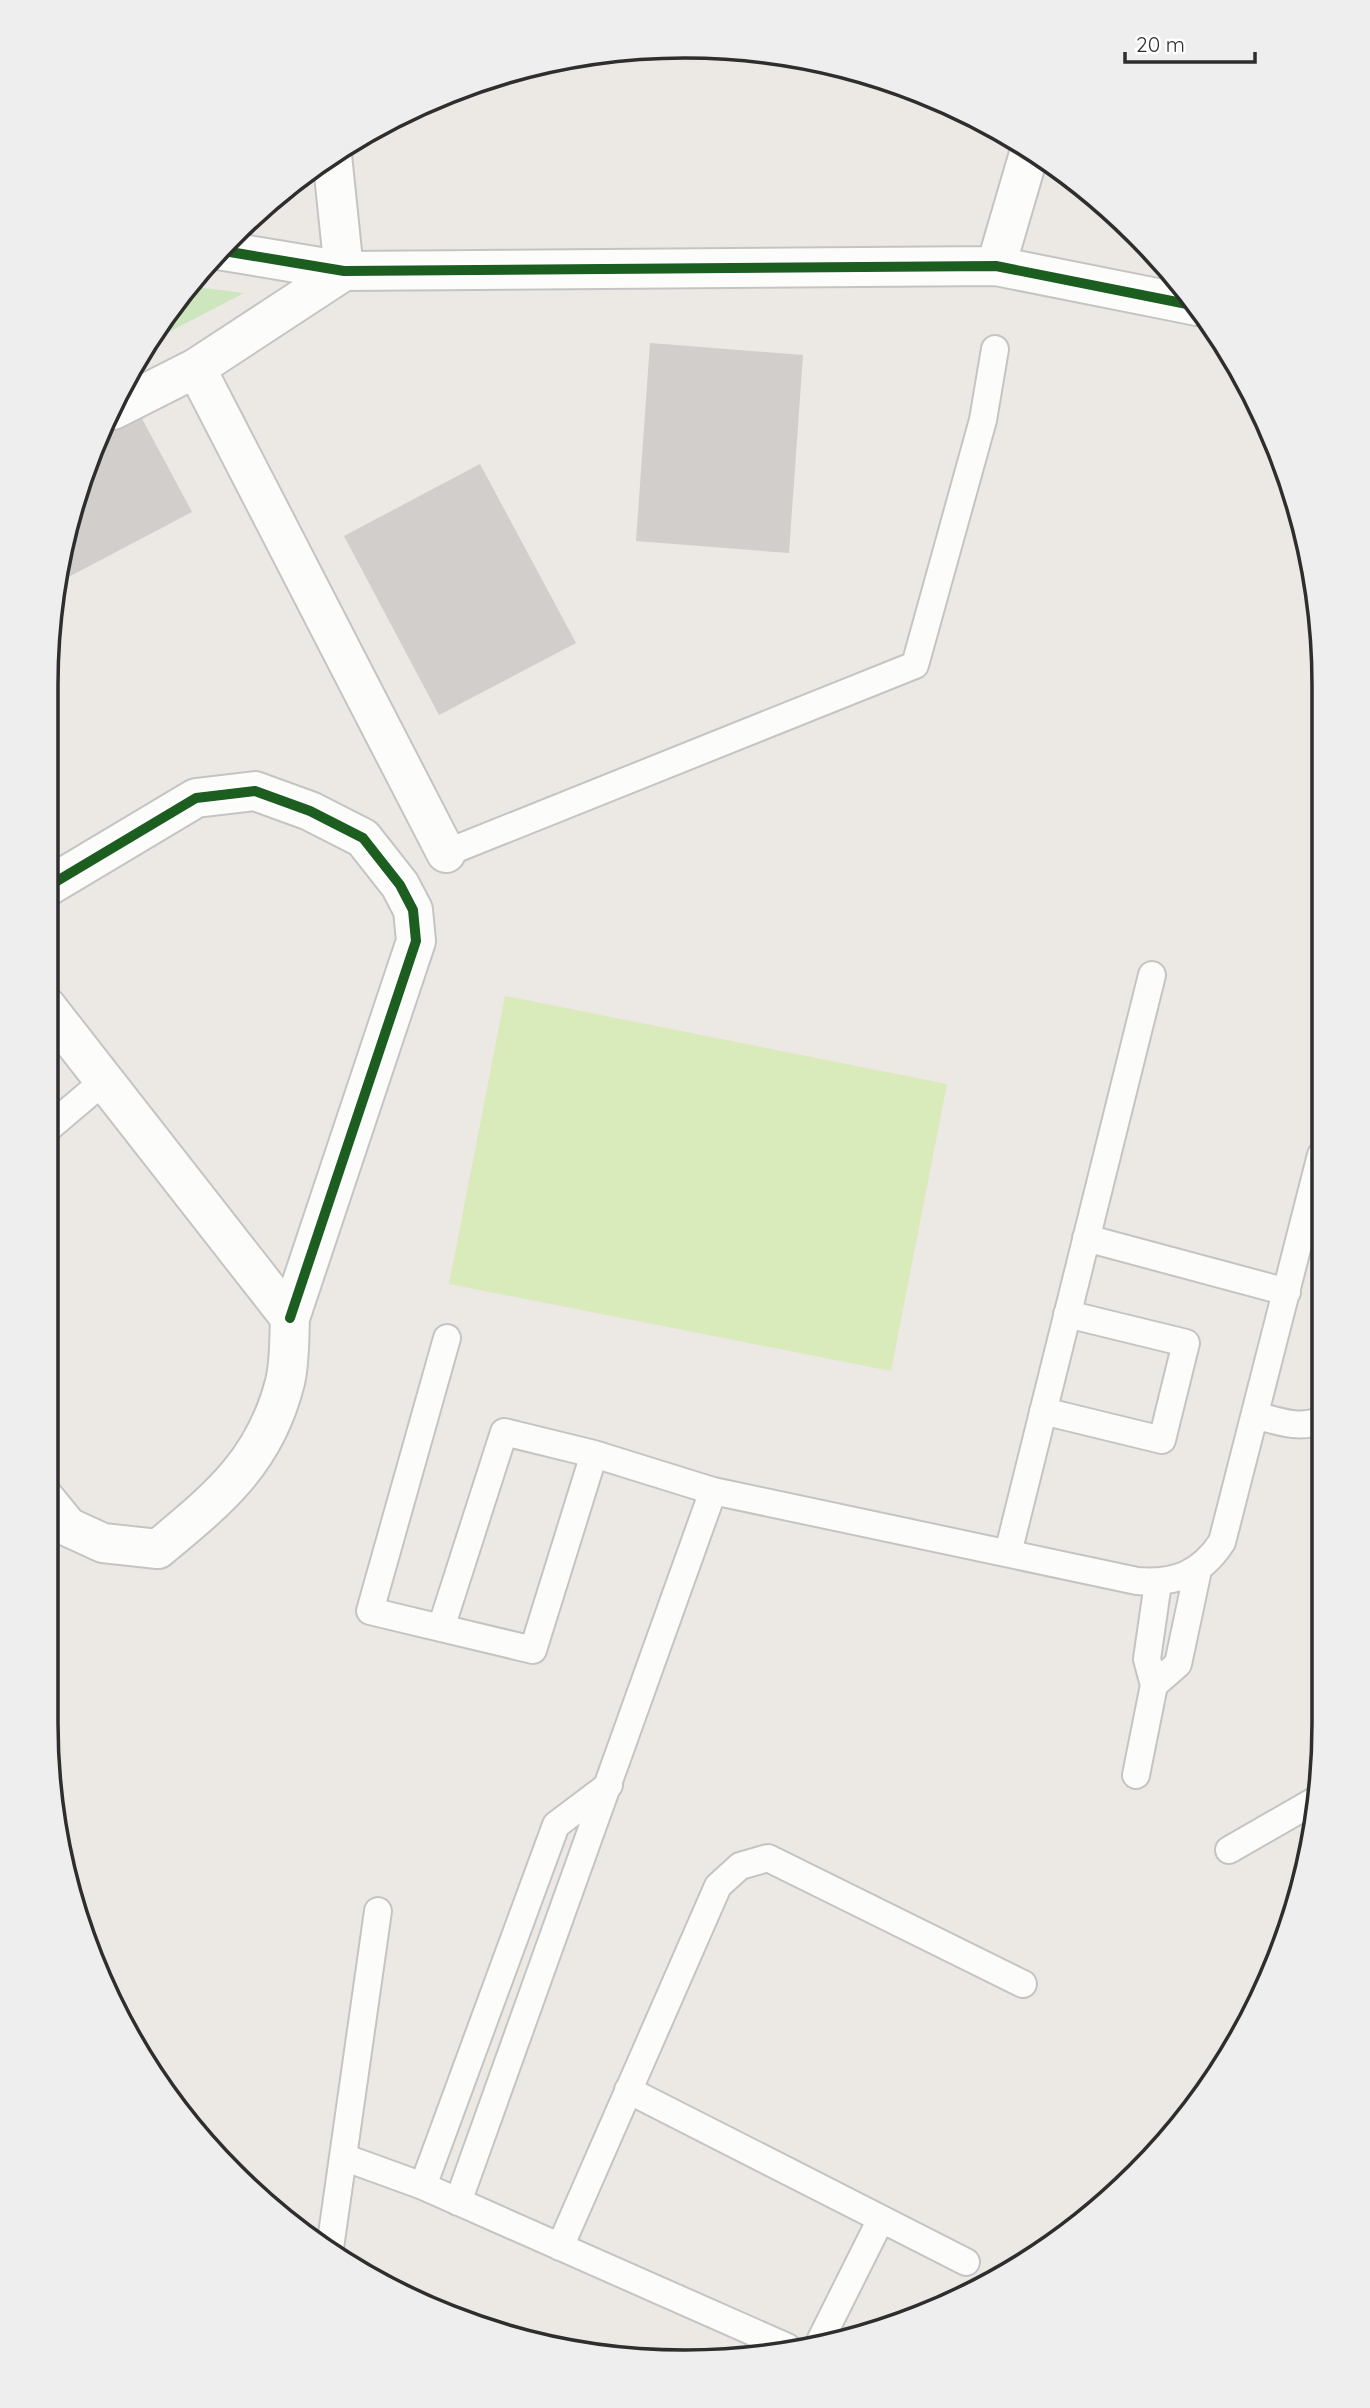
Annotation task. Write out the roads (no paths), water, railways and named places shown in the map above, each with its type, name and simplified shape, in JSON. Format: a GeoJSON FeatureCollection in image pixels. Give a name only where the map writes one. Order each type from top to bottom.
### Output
{"type":"FeatureCollection","features":[{"type":"Feature","properties":{"kind":"street"},"geometry":{"type":"LineString","coordinates":[[996,266],[1027,159]]}},
{"type":"Feature","properties":{"kind":"street"},"geometry":{"type":"LineString","coordinates":[[333,166],[344,271]]}},
{"type":"Feature","properties":{"kind":"street"},"geometry":{"type":"LineString","coordinates":[[231,252],[344,271],[996,266],[1183,303]]}},
{"type":"Feature","properties":{"kind":"street"},"geometry":{"type":"LineString","coordinates":[[124,404],[196,368],[344,271]]}},
{"type":"Feature","properties":{"kind":"street"},"geometry":{"type":"LineString","coordinates":[[196,368],[446,853]]}},
{"type":"Feature","properties":{"kind":"street"},"geometry":{"type":"LineString","coordinates":[[58,880],[196,798],[255,792],[310,811],[363,838],[400,885],[413,910],[416,941],[290,1318],[285,1381],[258,1452],[221,1496],[158,1549],[103,1543],[68,1527],[58,1515]]}},
{"type":"Feature","properties":{"kind":"street"},"geometry":{"type":"LineString","coordinates":[[58,1021],[290,1318]]}},
{"type":"Feature","properties":{"kind":"lane"},"geometry":{"type":"LineString","coordinates":[[446,853],[915,665],[983,420],[995,349]]}},
{"type":"Feature","properties":{"kind":"lane"},"geometry":{"type":"LineString","coordinates":[[1008,1553],[1152,975]]}},
{"type":"Feature","properties":{"kind":"lane"},"geometry":{"type":"LineString","coordinates":[[58,1120],[105,1080]]}},
{"type":"Feature","properties":{"kind":"lane"},"geometry":{"type":"LineString","coordinates":[[441,1628],[504,1432],[594,1454],[713,1491],[1158,1583],[1179,1579],[1198,1570],[1222,1542],[1312,1199]]}},
{"type":"Feature","properties":{"kind":"lane"},"geometry":{"type":"LineString","coordinates":[[1086,1238],[1287,1292]]}},
{"type":"Feature","properties":{"kind":"lane"},"geometry":{"type":"LineString","coordinates":[[1043,1411],[1162,1440],[1186,1343],[1068,1314]]}},
{"type":"Feature","properties":{"kind":"lane"},"geometry":{"type":"LineString","coordinates":[[447,1338],[370,1611],[533,1650],[594,1454]]}},
{"type":"Feature","properties":{"kind":"lane"},"geometry":{"type":"LineString","coordinates":[[1255,1415],[1296,1426],[1312,1424]]}},
{"type":"Feature","properties":{"kind":"lane"},"geometry":{"type":"LineString","coordinates":[[458,2202],[713,1491]]}},
{"type":"Feature","properties":{"kind":"lane"},"geometry":{"type":"LineString","coordinates":[[1154,1685],[1178,1664],[1198,1570]]}},
{"type":"Feature","properties":{"kind":"lane"},"geometry":{"type":"LineString","coordinates":[[1136,1775],[1154,1685],[1147,1659],[1158,1583]]}},
{"type":"Feature","properties":{"kind":"lane"},"geometry":{"type":"LineString","coordinates":[[423,2186],[556,1825],[609,1786]]}},
{"type":"Feature","properties":{"kind":"lane"},"geometry":{"type":"LineString","coordinates":[[1229,1850],[1307,1805]]}},
{"type":"Feature","properties":{"kind":"lane"},"geometry":{"type":"LineString","coordinates":[[560,2247],[718,1885],[727,1874],[753,1860],[768,1858],[1023,1984]]}},
{"type":"Feature","properties":{"kind":"lane"},"geometry":{"type":"LineString","coordinates":[[332,2241],[377,1911]]}},
{"type":"Feature","properties":{"kind":"lane"},"geometry":{"type":"LineString","coordinates":[[628,2090],[966,2262]]}},
{"type":"Feature","properties":{"kind":"lane"},"geometry":{"type":"LineString","coordinates":[[343,2157],[423,2186],[778,2343]]}},
{"type":"Feature","properties":{"kind":"lane"},"geometry":{"type":"LineString","coordinates":[[823,2334],[881,2219]]}}]}
